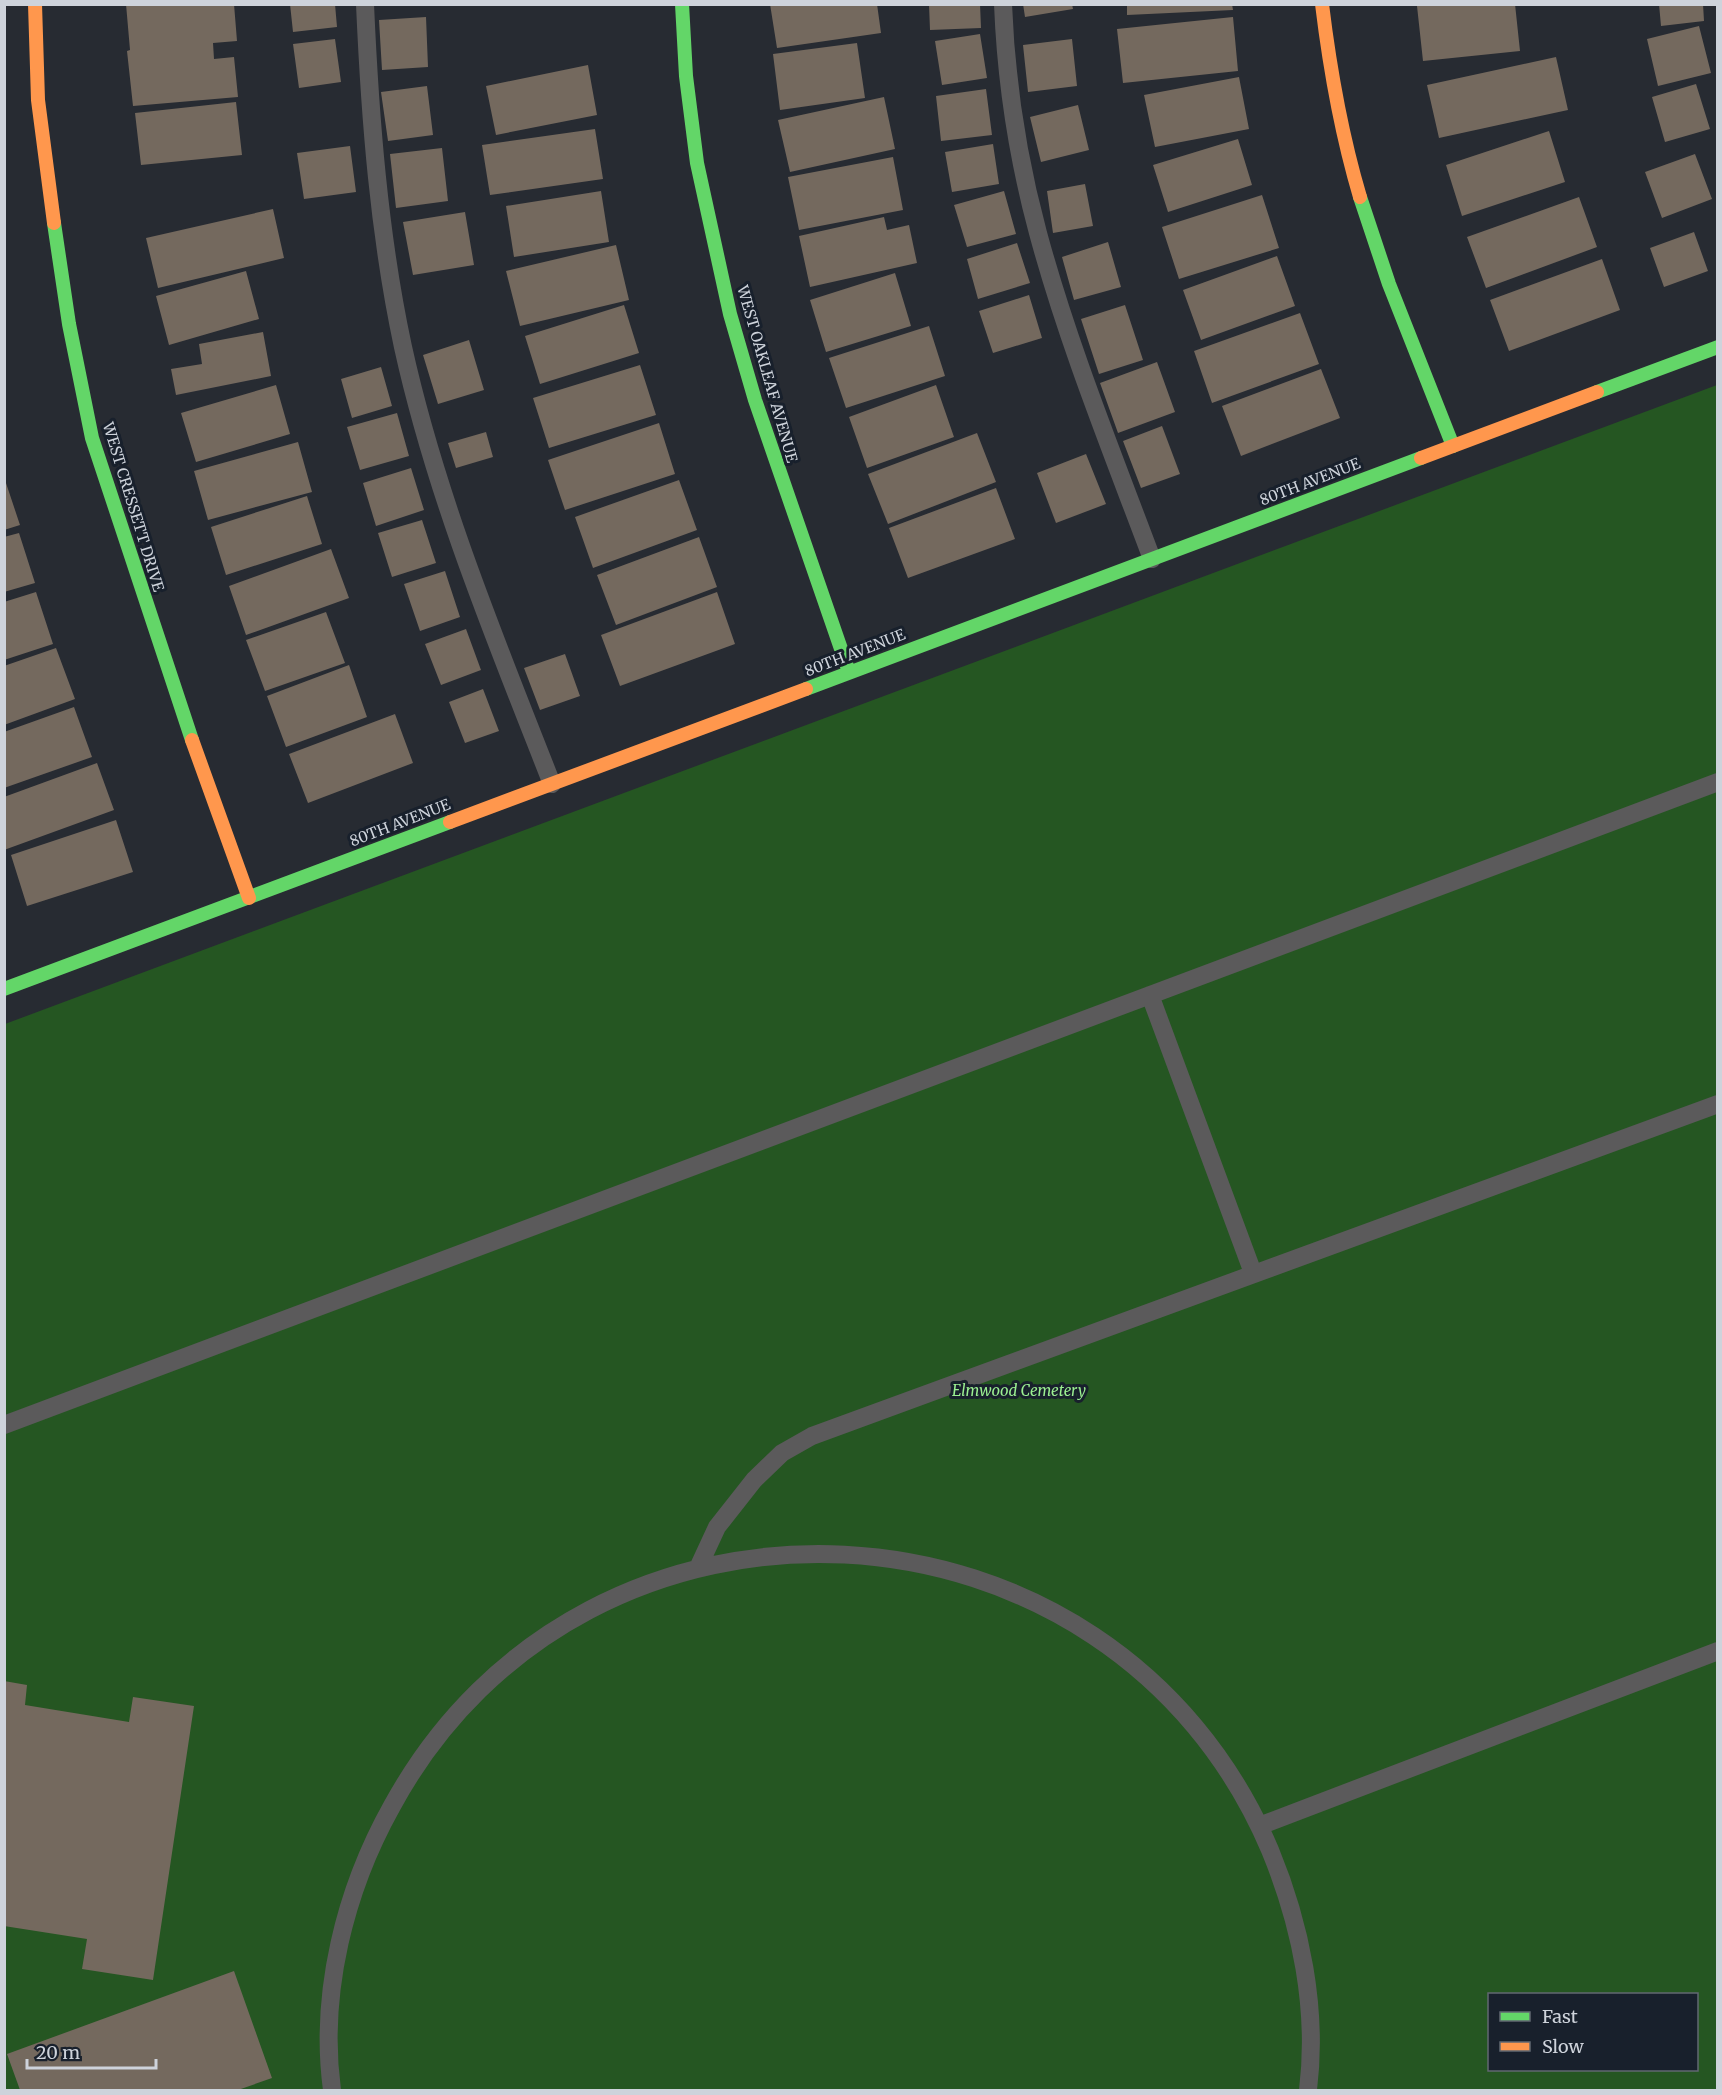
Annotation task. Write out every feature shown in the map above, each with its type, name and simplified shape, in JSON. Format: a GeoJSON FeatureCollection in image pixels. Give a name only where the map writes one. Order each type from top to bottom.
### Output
{"type":"FeatureCollection","features":[{"type":"Feature","properties":{"kind":"street","name":"WEST CRESSETT DRIVE"},"geometry":{"type":"LineString","coordinates":[[35,4],[38,100],[52,216],[69,324],[92,438],[209,790],[249,898]]}},
{"type":"Feature","properties":{"kind":"street","name":"WEST OAKLEAF AVENUE"},"geometry":{"type":"LineString","coordinates":[[682,4],[686,76],[697,163],[730,314],[755,400],[849,672]]}},
{"type":"Feature","properties":{"kind":"street"},"geometry":{"type":"LineString","coordinates":[[1322,4],[1328,64],[1339,124],[1359,197],[1392,297],[1454,446]]}},
{"type":"Feature","properties":{"kind":"street","name":"80TH AVENUE"},"geometry":{"type":"LineString","coordinates":[[4,989],[1718,347]]}},
{"type":"Feature","properties":{"kind":"lane"},"geometry":{"type":"LineString","coordinates":[[365,4],[378,177],[391,281],[403,348],[446,501],[487,616],[552,784]]}},
{"type":"Feature","properties":{"kind":"lane"},"geometry":{"type":"LineString","coordinates":[[1003,4],[1008,75],[1016,132],[1037,232],[1070,336],[1152,559]]}},
{"type":"Feature","properties":{"kind":"lane"},"geometry":{"type":"LineString","coordinates":[[4,1425],[1718,782]]}},
{"type":"Feature","properties":{"kind":"lane"},"geometry":{"type":"LineString","coordinates":[[1150,995],[1253,1274]]}},
{"type":"Feature","properties":{"kind":"lane"},"geometry":{"type":"LineString","coordinates":[[698,1568],[717,1527],[754,1480],[782,1453],[812,1436],[1718,1104]]}},
{"type":"Feature","properties":{"kind":"lane"},"geometry":{"type":"LineString","coordinates":[[332,2091],[330,2014],[338,1953],[353,1893],[376,1835],[405,1781],[441,1731],[484,1686],[531,1646],[592,1609],[639,1587],[698,1568],[757,1556],[808,1553],[879,1556],[938,1567],[1005,1590],[1051,1611],[1103,1643],[1150,1681],[1199,1733],[1229,1773],[1259,1826],[1284,1884],[1301,1946],[1310,2008],[1311,2072],[1308,2091]]}},
{"type":"Feature","properties":{"kind":"lane"},"geometry":{"type":"LineString","coordinates":[[1259,1826],[1718,1651]]}},
{"type":"Feature","properties":{"kind":"green space","name":"Elmwood Cemetery"},"geometry":{"type":"Polygon","coordinates":[[[1717,385],[1717,2090],[5,2090],[5,1024],[1717,385]]]}},
{"type":"Feature","properties":{"kind":"building"},"geometry":{"type":"Polygon","coordinates":[[[126,4],[234,4],[237,41],[213,43],[214,59],[234,57],[238,97],[133,106],[127,51],[130,50],[126,4]]]}},
{"type":"Feature","properties":{"kind":"building"},"geometry":{"type":"Polygon","coordinates":[[[290,4],[335,4],[337,27],[293,32],[290,4]]]}},
{"type":"Feature","properties":{"kind":"building"},"geometry":{"type":"Polygon","coordinates":[[[770,4],[877,4],[881,33],[777,48],[770,4]]]}},
{"type":"Feature","properties":{"kind":"building"},"geometry":{"type":"Polygon","coordinates":[[[929,4],[980,4],[981,28],[930,30],[929,4]]]}},
{"type":"Feature","properties":{"kind":"building"},"geometry":{"type":"Polygon","coordinates":[[[1023,4],[1072,4],[1073,9],[1025,17],[1023,4]]]}},
{"type":"Feature","properties":{"kind":"building"},"geometry":{"type":"Polygon","coordinates":[[[1127,4],[1232,4],[1233,10],[1127,15],[1127,4]]]}},
{"type":"Feature","properties":{"kind":"building"},"geometry":{"type":"Polygon","coordinates":[[[1515,4],[1520,51],[1423,61],[1417,6],[1515,4]]]}},
{"type":"Feature","properties":{"kind":"building"},"geometry":{"type":"Polygon","coordinates":[[[1659,4],[1703,4],[1704,21],[1661,26],[1659,4]]]}},
{"type":"Feature","properties":{"kind":"building"},"geometry":{"type":"Polygon","coordinates":[[[426,17],[428,67],[382,70],[379,20],[426,17]]]}},
{"type":"Feature","properties":{"kind":"building"},"geometry":{"type":"Polygon","coordinates":[[[1233,17],[1238,71],[1123,83],[1117,29],[1233,17]]]}},
{"type":"Feature","properties":{"kind":"building"},"geometry":{"type":"Polygon","coordinates":[[[1699,26],[1711,73],[1658,86],[1647,39],[1699,26]]]}},
{"type":"Feature","properties":{"kind":"building"},"geometry":{"type":"Polygon","coordinates":[[[980,34],[987,78],[942,85],[935,41],[980,34]]]}},
{"type":"Feature","properties":{"kind":"building"},"geometry":{"type":"Polygon","coordinates":[[[335,39],[341,82],[299,88],[293,44],[335,39]]]}},
{"type":"Feature","properties":{"kind":"building"},"geometry":{"type":"Polygon","coordinates":[[[1072,39],[1077,86],[1028,92],[1023,45],[1072,39]]]}},
{"type":"Feature","properties":{"kind":"building"},"geometry":{"type":"Polygon","coordinates":[[[857,43],[865,98],[780,110],[773,54],[857,43]]]}},
{"type":"Feature","properties":{"kind":"building"},"geometry":{"type":"Polygon","coordinates":[[[1556,57],[1568,110],[1439,138],[1427,85],[1556,57]]]}},
{"type":"Feature","properties":{"kind":"building"},"geometry":{"type":"Polygon","coordinates":[[[588,65],[597,115],[496,135],[486,86],[588,65]]]}},
{"type":"Feature","properties":{"kind":"building"},"geometry":{"type":"Polygon","coordinates":[[[1239,77],[1249,129],[1155,147],[1144,95],[1239,77]]]}},
{"type":"Feature","properties":{"kind":"building"},"geometry":{"type":"Polygon","coordinates":[[[1696,84],[1710,129],[1665,142],[1652,97],[1696,84]]]}},
{"type":"Feature","properties":{"kind":"building"},"geometry":{"type":"Polygon","coordinates":[[[427,86],[433,135],[388,141],[381,92],[427,86]]]}},
{"type":"Feature","properties":{"kind":"building"},"geometry":{"type":"Polygon","coordinates":[[[986,89],[992,135],[941,141],[936,96],[986,89]]]}},
{"type":"Feature","properties":{"kind":"building"},"geometry":{"type":"Polygon","coordinates":[[[884,97],[895,149],[790,172],[778,120],[884,97]]]}},
{"type":"Feature","properties":{"kind":"building"},"geometry":{"type":"Polygon","coordinates":[[[236,102],[242,155],[141,165],[135,113],[236,102]]]}},
{"type":"Feature","properties":{"kind":"building"},"geometry":{"type":"Polygon","coordinates":[[[1078,105],[1089,150],[1041,162],[1030,117],[1078,105]]]}},
{"type":"Feature","properties":{"kind":"building"},"geometry":{"type":"Polygon","coordinates":[[[595,129],[603,179],[490,195],[482,145],[595,129]]]}},
{"type":"Feature","properties":{"kind":"building"},"geometry":{"type":"Polygon","coordinates":[[[1549,131],[1565,182],[1462,216],[1446,165],[1549,131]]]}},
{"type":"Feature","properties":{"kind":"building"},"geometry":{"type":"Polygon","coordinates":[[[1238,139],[1252,185],[1168,212],[1153,165],[1238,139]]]}},
{"type":"Feature","properties":{"kind":"building"},"geometry":{"type":"Polygon","coordinates":[[[993,144],[999,184],[952,192],[945,152],[993,144]]]}},
{"type":"Feature","properties":{"kind":"building"},"geometry":{"type":"Polygon","coordinates":[[[350,146],[356,192],[304,199],[297,153],[350,146]]]}},
{"type":"Feature","properties":{"kind":"building"},"geometry":{"type":"Polygon","coordinates":[[[442,148],[448,201],[396,208],[390,154],[442,148]]]}},
{"type":"Feature","properties":{"kind":"building"},"geometry":{"type":"Polygon","coordinates":[[[1695,154],[1712,199],[1662,218],[1645,172],[1695,154]]]}},
{"type":"Feature","properties":{"kind":"building"},"geometry":{"type":"Polygon","coordinates":[[[893,157],[903,210],[799,230],[788,177],[893,157]]]}},
{"type":"Feature","properties":{"kind":"building"},"geometry":{"type":"Polygon","coordinates":[[[1085,184],[1093,226],[1053,233],[1047,191],[1085,184]]]}},
{"type":"Feature","properties":{"kind":"building"},"geometry":{"type":"Polygon","coordinates":[[[601,191],[609,242],[514,257],[506,206],[601,191]]]}},
{"type":"Feature","properties":{"kind":"building"},"geometry":{"type":"Polygon","coordinates":[[[1004,191],[1016,234],[967,247],[954,205],[1004,191]]]}},
{"type":"Feature","properties":{"kind":"building"},"geometry":{"type":"Polygon","coordinates":[[[1262,195],[1279,248],[1179,279],[1162,227],[1262,195]]]}},
{"type":"Feature","properties":{"kind":"building"},"geometry":{"type":"Polygon","coordinates":[[[1579,197],[1597,247],[1486,288],[1467,237],[1579,197]]]}},
{"type":"Feature","properties":{"kind":"building"},"geometry":{"type":"Polygon","coordinates":[[[273,209],[284,258],[158,288],[146,238],[273,209]]]}},
{"type":"Feature","properties":{"kind":"building"},"geometry":{"type":"Polygon","coordinates":[[[465,212],[474,265],[413,275],[403,222],[465,212]]]}},
{"type":"Feature","properties":{"kind":"building"},"geometry":{"type":"Polygon","coordinates":[[[884,217],[887,230],[909,225],[917,263],[810,287],[799,236],[884,217]]]}},
{"type":"Feature","properties":{"kind":"building"},"geometry":{"type":"Polygon","coordinates":[[[1694,232],[1708,271],[1664,287],[1650,248],[1694,232]]]}},
{"type":"Feature","properties":{"kind":"building"},"geometry":{"type":"Polygon","coordinates":[[[1108,242],[1121,287],[1074,300],[1062,257],[1108,242]]]}},
{"type":"Feature","properties":{"kind":"building"},"geometry":{"type":"Polygon","coordinates":[[[1017,243],[1030,283],[978,299],[967,259],[1017,243]]]}},
{"type":"Feature","properties":{"kind":"building"},"geometry":{"type":"Polygon","coordinates":[[[616,245],[629,300],[520,326],[506,271],[616,245]]]}},
{"type":"Feature","properties":{"kind":"building"},"geometry":{"type":"Polygon","coordinates":[[[1277,256],[1295,306],[1201,340],[1183,290],[1277,256]]]}},
{"type":"Feature","properties":{"kind":"building"},"geometry":{"type":"Polygon","coordinates":[[[1602,259],[1620,310],[1509,351],[1490,300],[1602,259]]]}},
{"type":"Feature","properties":{"kind":"building"},"geometry":{"type":"Polygon","coordinates":[[[246,271],[259,319],[169,345],[156,296],[246,271]]]}},
{"type":"Feature","properties":{"kind":"building"},"geometry":{"type":"Polygon","coordinates":[[[895,273],[911,326],[826,352],[810,300],[895,273]]]}},
{"type":"Feature","properties":{"kind":"building"},"geometry":{"type":"Polygon","coordinates":[[[1029,295],[1042,338],[993,353],[979,311],[1029,295]]]}},
{"type":"Feature","properties":{"kind":"building"},"geometry":{"type":"Polygon","coordinates":[[[624,305],[639,353],[540,384],[525,336],[624,305]]]}},
{"type":"Feature","properties":{"kind":"building"},"geometry":{"type":"Polygon","coordinates":[[[1125,305],[1143,360],[1099,374],[1081,319],[1125,305]]]}},
{"type":"Feature","properties":{"kind":"building"},"geometry":{"type":"Polygon","coordinates":[[[1300,313],[1319,364],[1212,403],[1194,351],[1300,313]]]}},
{"type":"Feature","properties":{"kind":"building"},"geometry":{"type":"Polygon","coordinates":[[[929,326],[945,376],[846,408],[829,358],[929,326]]]}},
{"type":"Feature","properties":{"kind":"building"},"geometry":{"type":"Polygon","coordinates":[[[263,332],[271,376],[176,395],[171,369],[202,364],[199,344],[263,332]]]}},
{"type":"Feature","properties":{"kind":"building"},"geometry":{"type":"Polygon","coordinates":[[[469,340],[484,390],[438,404],[423,355],[469,340]]]}},
{"type":"Feature","properties":{"kind":"building"},"geometry":{"type":"Polygon","coordinates":[[[1157,362],[1175,412],[1118,433],[1100,383],[1157,362]]]}},
{"type":"Feature","properties":{"kind":"building"},"geometry":{"type":"Polygon","coordinates":[[[640,365],[656,415],[549,448],[533,398],[640,365]]]}},
{"type":"Feature","properties":{"kind":"building"},"geometry":{"type":"Polygon","coordinates":[[[381,367],[392,406],[352,418],[341,379],[381,367]]]}},
{"type":"Feature","properties":{"kind":"building"},"geometry":{"type":"Polygon","coordinates":[[[1321,369],[1340,418],[1241,456],[1222,406],[1321,369]]]}},
{"type":"Feature","properties":{"kind":"building"},"geometry":{"type":"Polygon","coordinates":[[[276,385],[290,434],[196,462],[181,413],[276,385]]]}},
{"type":"Feature","properties":{"kind":"building"},"geometry":{"type":"Polygon","coordinates":[[[936,385],[954,437],[867,468],[849,417],[936,385]]]}},
{"type":"Feature","properties":{"kind":"building"},"geometry":{"type":"Polygon","coordinates":[[[397,413],[409,456],[360,470],[347,427],[397,413]]]}},
{"type":"Feature","properties":{"kind":"building"},"geometry":{"type":"Polygon","coordinates":[[[659,423],[675,474],[565,510],[548,460],[659,423]]]}},
{"type":"Feature","properties":{"kind":"building"},"geometry":{"type":"Polygon","coordinates":[[[1162,426],[1180,474],[1141,488],[1123,441],[1162,426]]]}},
{"type":"Feature","properties":{"kind":"building"},"geometry":{"type":"Polygon","coordinates":[[[486,432],[493,457],[456,468],[448,443],[486,432]]]}},
{"type":"Feature","properties":{"kind":"building"},"geometry":{"type":"Polygon","coordinates":[[[977,433],[996,482],[888,524],[868,474],[977,433]]]}},
{"type":"Feature","properties":{"kind":"building"},"geometry":{"type":"Polygon","coordinates":[[[298,442],[312,492],[208,520],[194,471],[298,442]]]}},
{"type":"Feature","properties":{"kind":"building"},"geometry":{"type":"Polygon","coordinates":[[[1086,454],[1106,504],[1056,523],[1037,473],[1086,454]]]}},
{"type":"Feature","properties":{"kind":"building"},"geometry":{"type":"Polygon","coordinates":[[[411,468],[424,510],[376,526],[363,483],[411,468]]]}},
{"type":"Feature","properties":{"kind":"building"},"geometry":{"type":"Polygon","coordinates":[[[4,477],[20,525],[4,530],[4,477]]]}},
{"type":"Feature","properties":{"kind":"building"},"geometry":{"type":"Polygon","coordinates":[[[679,480],[697,530],[593,568],[575,517],[679,480]]]}},
{"type":"Feature","properties":{"kind":"building"},"geometry":{"type":"Polygon","coordinates":[[[996,488],[1015,539],[908,578],[889,528],[996,488]]]}},
{"type":"Feature","properties":{"kind":"building"},"geometry":{"type":"Polygon","coordinates":[[[307,496],[322,544],[226,575],[211,527],[307,496]]]}},
{"type":"Feature","properties":{"kind":"building"},"geometry":{"type":"Polygon","coordinates":[[[422,520],[436,563],[392,577],[378,533],[422,520]]]}},
{"type":"Feature","properties":{"kind":"building"},"geometry":{"type":"Polygon","coordinates":[[[19,533],[35,583],[4,592],[4,537],[19,533]]]}},
{"type":"Feature","properties":{"kind":"building"},"geometry":{"type":"Polygon","coordinates":[[[699,537],[717,587],[616,625],[597,575],[699,537]]]}},
{"type":"Feature","properties":{"kind":"building"},"geometry":{"type":"Polygon","coordinates":[[[331,549],[349,598],[246,635],[229,586],[331,549]]]}},
{"type":"Feature","properties":{"kind":"building"},"geometry":{"type":"Polygon","coordinates":[[[445,571],[460,617],[420,631],[404,584],[445,571]]]}},
{"type":"Feature","properties":{"kind":"building"},"geometry":{"type":"Polygon","coordinates":[[[36,592],[53,644],[4,660],[4,602],[36,592]]]}},
{"type":"Feature","properties":{"kind":"building"},"geometry":{"type":"Polygon","coordinates":[[[717,592],[735,644],[620,686],[601,635],[717,592]]]}},
{"type":"Feature","properties":{"kind":"building"},"geometry":{"type":"Polygon","coordinates":[[[326,612],[345,663],[265,691],[246,640],[326,612]]]}},
{"type":"Feature","properties":{"kind":"building"},"geometry":{"type":"Polygon","coordinates":[[[466,629],[481,670],[441,685],[425,644],[466,629]]]}},
{"type":"Feature","properties":{"kind":"building"},"geometry":{"type":"Polygon","coordinates":[[[56,648],[75,699],[4,725],[4,666],[56,648]]]}},
{"type":"Feature","properties":{"kind":"building"},"geometry":{"type":"Polygon","coordinates":[[[565,654],[580,696],[540,710],[524,668],[565,654]]]}},
{"type":"Feature","properties":{"kind":"building"},"geometry":{"type":"Polygon","coordinates":[[[349,665],[367,717],[286,747],[267,696],[349,665]]]}},
{"type":"Feature","properties":{"kind":"building"},"geometry":{"type":"Polygon","coordinates":[[[483,689],[499,731],[465,743],[449,702],[483,689]]]}},
{"type":"Feature","properties":{"kind":"building"},"geometry":{"type":"Polygon","coordinates":[[[74,707],[92,757],[4,788],[4,732],[74,707]]]}},
{"type":"Feature","properties":{"kind":"building"},"geometry":{"type":"Polygon","coordinates":[[[395,714],[413,763],[308,803],[289,754],[395,714]]]}},
{"type":"Feature","properties":{"kind":"building"},"geometry":{"type":"Polygon","coordinates":[[[97,763],[114,810],[4,850],[4,797],[97,763]]]}},
{"type":"Feature","properties":{"kind":"building"},"geometry":{"type":"Polygon","coordinates":[[[116,820],[133,872],[27,906],[11,855],[116,820]]]}},
{"type":"Feature","properties":{"kind":"building"},"geometry":{"type":"Polygon","coordinates":[[[4,1681],[27,1685],[25,1705],[129,1722],[133,1697],[194,1706],[153,1980],[82,1969],[87,1939],[4,1926],[4,1681]]]}},
{"type":"Feature","properties":{"kind":"building"},"geometry":{"type":"Polygon","coordinates":[[[234,1971],[272,2078],[238,2090],[20,2090],[7,2054],[234,1971]]]}},
{"type":"Feature","properties":{"kind":"traffic: fast"},"geometry":{"type":"LineString","coordinates":[[682,4],[686,76],[697,163],[730,314],[755,400],[849,672]]}},
{"type":"Feature","properties":{"kind":"traffic: fast"},"geometry":{"type":"LineString","coordinates":[[1360,197],[1389,284],[1453,446]]}},
{"type":"Feature","properties":{"kind":"traffic: fast"},"geometry":{"type":"LineString","coordinates":[[54,223],[69,324],[92,438],[192,740]]}},
{"type":"Feature","properties":{"kind":"traffic: fast"},"geometry":{"type":"LineString","coordinates":[[1597,392],[1718,347]]}},
{"type":"Feature","properties":{"kind":"traffic: fast"},"geometry":{"type":"LineString","coordinates":[[806,689],[1421,458]]}},
{"type":"Feature","properties":{"kind":"traffic: fast"},"geometry":{"type":"LineString","coordinates":[[4,989],[450,822]]}},
{"type":"Feature","properties":{"kind":"traffic: slow"},"geometry":{"type":"LineString","coordinates":[[35,4],[38,100],[54,223]]}},
{"type":"Feature","properties":{"kind":"traffic: slow"},"geometry":{"type":"LineString","coordinates":[[1322,4],[1337,101],[1360,197]]}},
{"type":"Feature","properties":{"kind":"traffic: slow"},"geometry":{"type":"LineString","coordinates":[[1421,458],[1597,392]]}},
{"type":"Feature","properties":{"kind":"traffic: slow"},"geometry":{"type":"LineString","coordinates":[[450,822],[806,689]]}},
{"type":"Feature","properties":{"kind":"traffic: slow"},"geometry":{"type":"LineString","coordinates":[[192,740],[249,898]]}}]}
